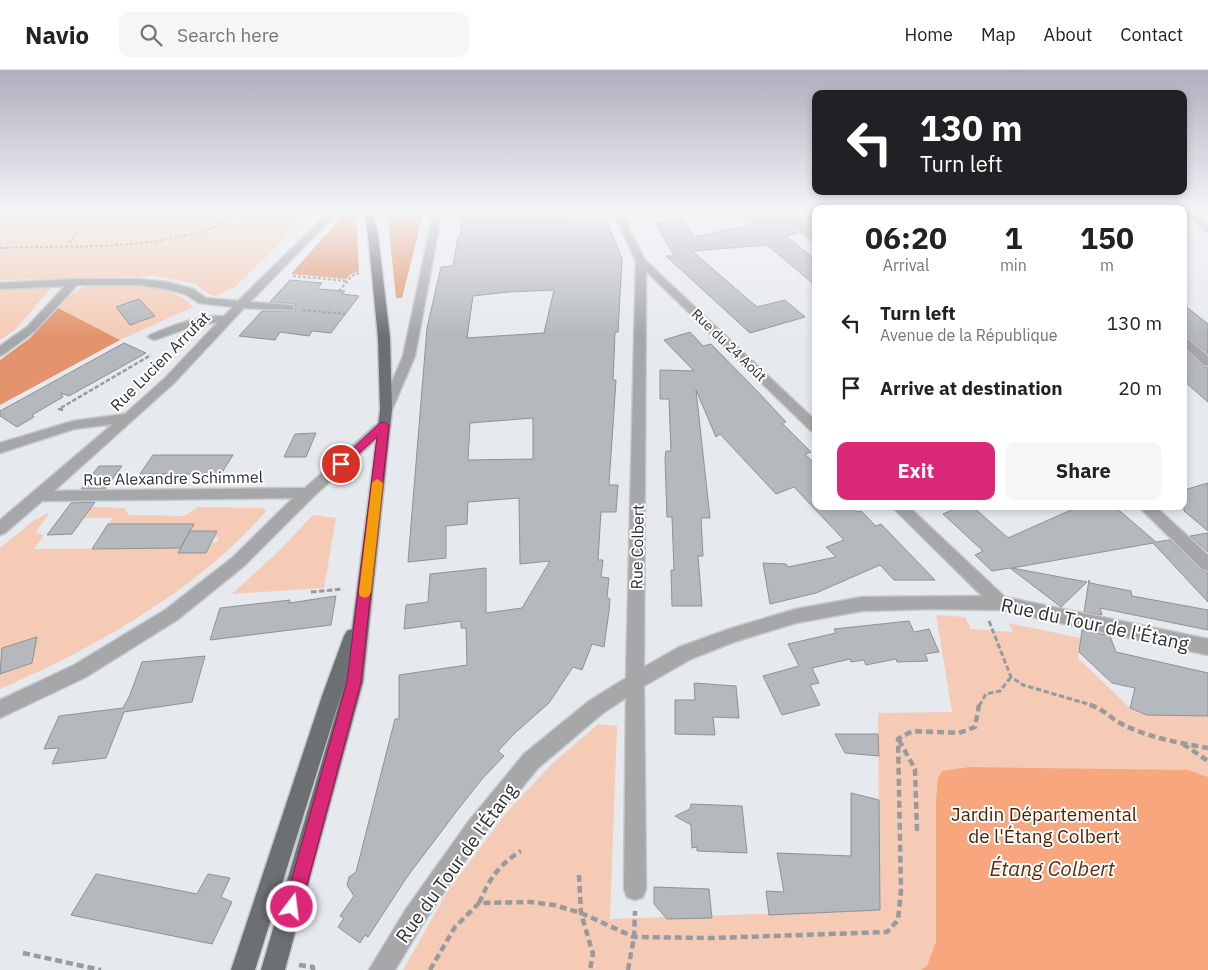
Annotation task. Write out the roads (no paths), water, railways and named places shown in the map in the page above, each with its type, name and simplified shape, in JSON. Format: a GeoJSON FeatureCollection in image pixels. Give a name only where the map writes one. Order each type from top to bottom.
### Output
{"type":"FeatureCollection","features":[{"type":"Feature","properties":{"kind":"main road"},"geometry":{"type":"LineString","coordinates":[[274,970],[354,682],[386,410],[384,338],[375,252]]}},
{"type":"Feature","properties":{"kind":"main road"},"geometry":{"type":"LineString","coordinates":[[243,970],[331,696],[363,612]]}},
{"type":"Feature","properties":{"kind":"street","name":"Rue Lucien Arrufat"},"geometry":{"type":"LineString","coordinates":[[0,529],[129,418],[170,380],[241,304],[294,252]]}},
{"type":"Feature","properties":{"kind":"street"},"geometry":{"type":"LineString","coordinates":[[386,410],[410,356],[430,252]]}},
{"type":"Feature","properties":{"kind":"street","name":"Rue Colbert"},"geometry":{"type":"LineString","coordinates":[[635,889],[635,682],[641,262],[636,252]]}},
{"type":"Feature","properties":{"kind":"street","name":"Rue du 24 Août"},"geometry":{"type":"LineString","coordinates":[[641,262],[812,424]]}},
{"type":"Feature","properties":{"kind":"street"},"geometry":{"type":"LineString","coordinates":[[0,286],[123,282],[162,284],[199,296],[212,318]]}},
{"type":"Feature","properties":{"kind":"street"},"geometry":{"type":"LineString","coordinates":[[0,352],[31,330],[73,283]]}},
{"type":"Feature","properties":{"kind":"street"},"geometry":{"type":"LineString","coordinates":[[203,301],[295,309]]}},
{"type":"Feature","properties":{"kind":"street"},"geometry":{"type":"LineString","coordinates":[[154,337],[187,324],[212,318],[228,319]]}},
{"type":"Feature","properties":{"kind":"street"},"geometry":{"type":"LineString","coordinates":[[1187,344],[1208,362]]}},
{"type":"Feature","properties":{"kind":"street"},"geometry":{"type":"LineString","coordinates":[[0,448],[73,425],[129,418]]}},
{"type":"Feature","properties":{"kind":"street"},"geometry":{"type":"LineString","coordinates":[[0,709],[80,671],[170,615],[238,562],[308,494],[384,425]]}},
{"type":"Feature","properties":{"kind":"street","name":"Rue Alexandre Schimmel"},"geometry":{"type":"LineString","coordinates":[[39,496],[308,494]]}},
{"type":"Feature","properties":{"kind":"street"},"geometry":{"type":"LineString","coordinates":[[902,510],[994,609]]}},
{"type":"Feature","properties":{"kind":"street"},"geometry":{"type":"LineString","coordinates":[[1150,510],[1208,564]]}},
{"type":"Feature","properties":{"kind":"street","name":"Rue du Tour de l'Étang"},"geometry":{"type":"LineString","coordinates":[[381,970],[475,829],[531,761],[596,707],[635,682],[685,654],[732,635],[796,616],[862,604],[930,602],[994,609],[1208,647]]}},
{"type":"Feature","properties":{"kind":"water","name":"Étang Colbert"},"geometry":{"type":"Polygon","coordinates":[[[970,767],[1188,770],[1208,777],[1208,970],[921,970],[927,966],[936,942],[936,800],[938,778],[942,771],[970,767]]]}},
{"type":"Feature","properties":{"kind":"park label","name":"Jardin Départemental de l'Étang Colbert"},"geometry":{"type":"Point","coordinates":[1044,825]}}]}
